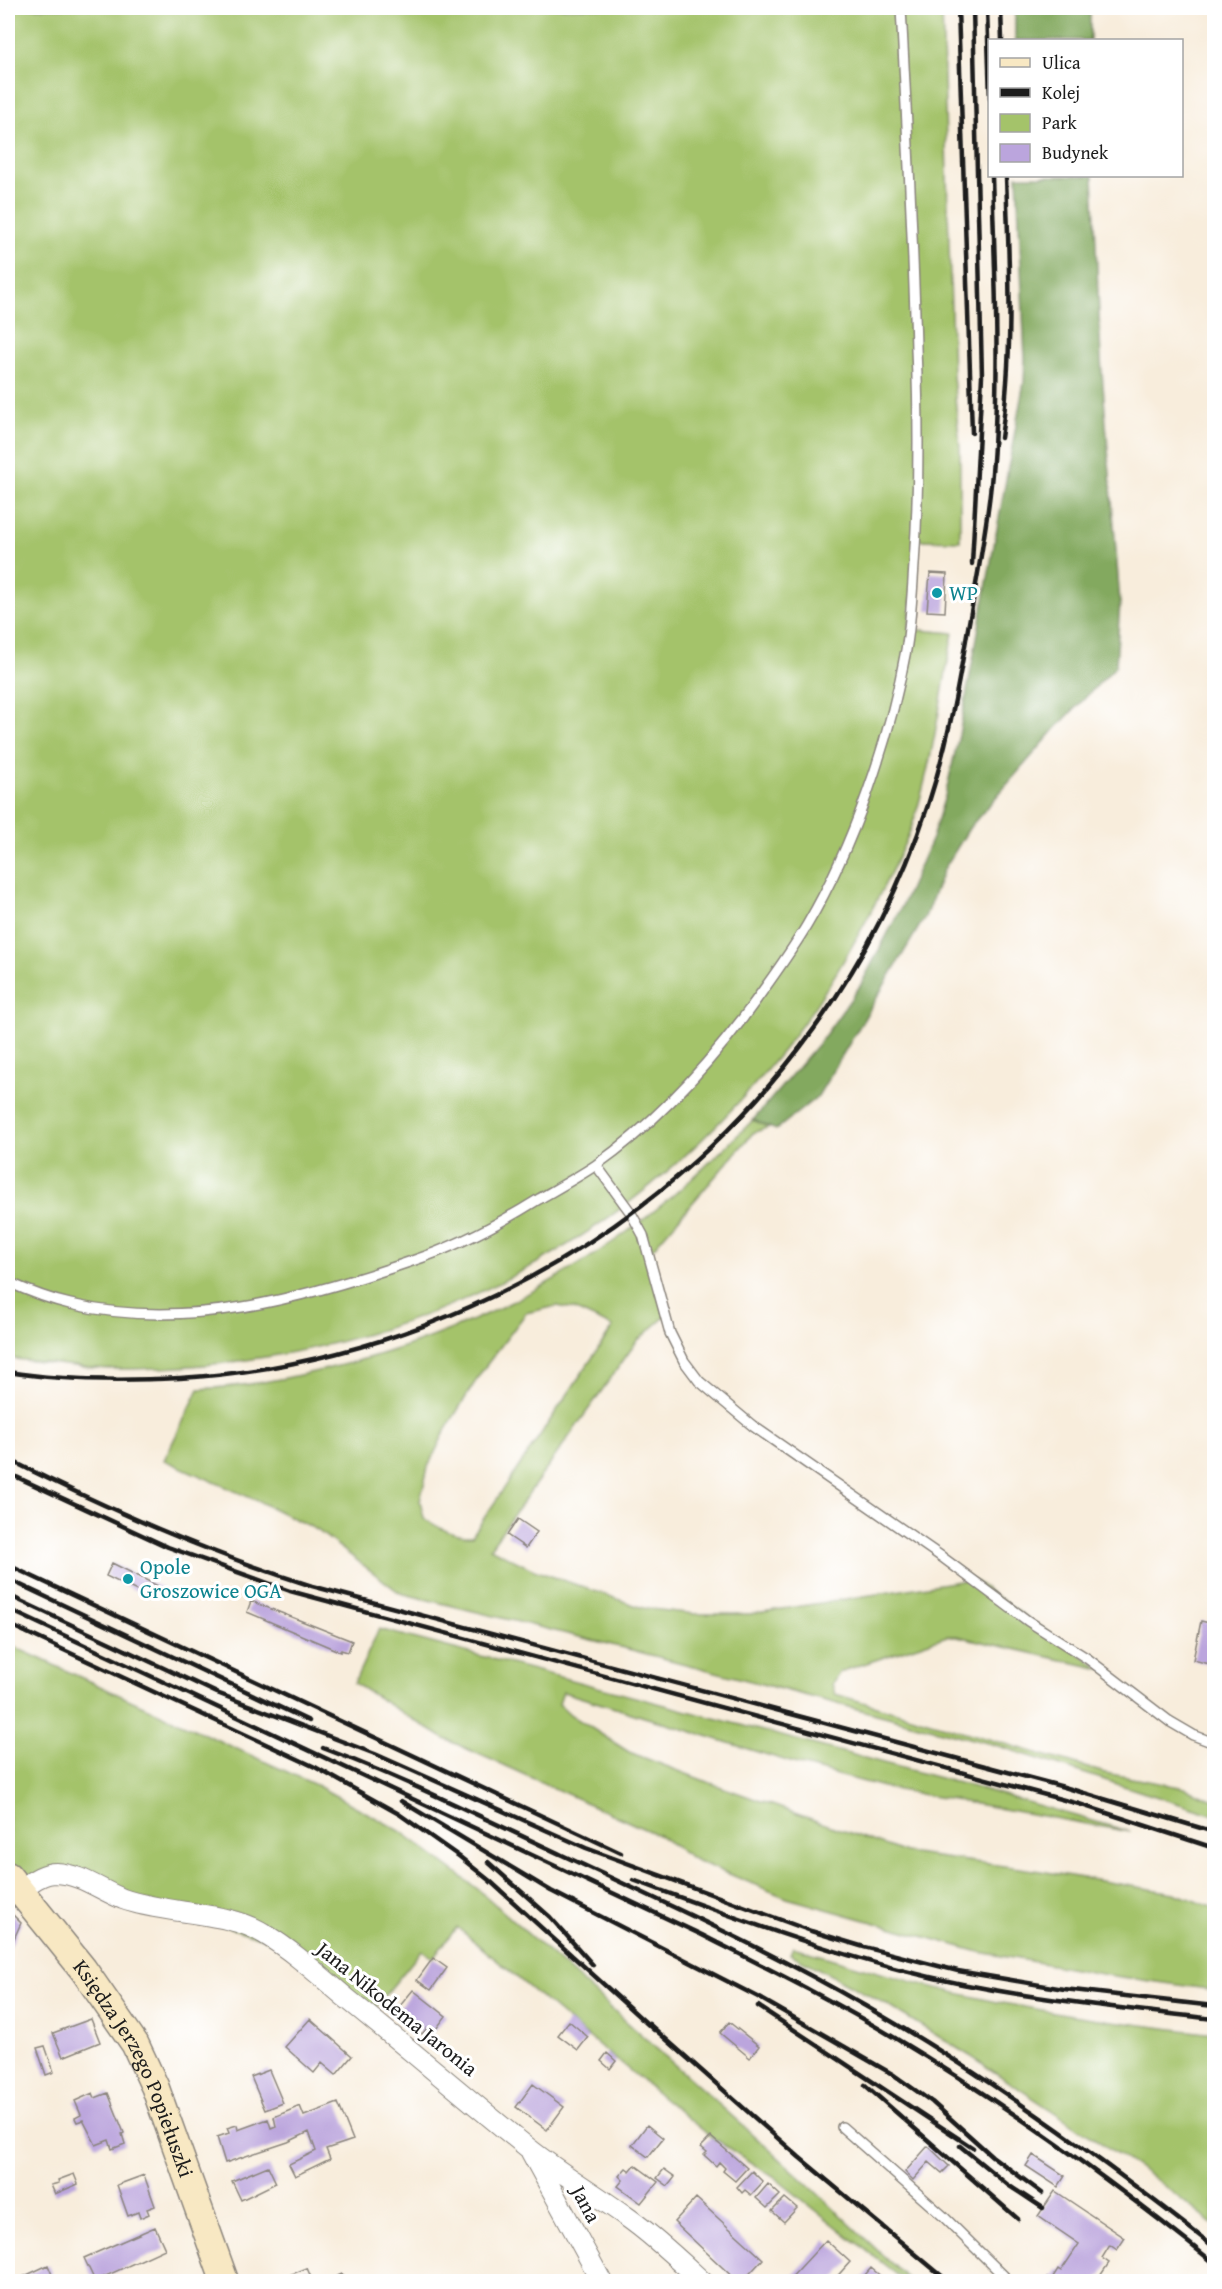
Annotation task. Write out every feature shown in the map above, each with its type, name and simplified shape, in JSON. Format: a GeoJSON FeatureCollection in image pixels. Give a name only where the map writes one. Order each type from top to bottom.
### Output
{"type":"FeatureCollection","features":[{"type":"Feature","properties":{"kind":"main road","name":"Księdza Jerzego Popiełuszki"},"geometry":{"type":"LineString","coordinates":[[13,1883],[83,1969],[135,2044],[155,2087],[225,2282]]}},
{"type":"Feature","properties":{"kind":"street","name":"Jana Nikodema Jaronia"},"geometry":{"type":"LineString","coordinates":[[13,1883],[54,1873],[69,1875],[85,1880],[122,1899],[223,1920],[261,1931],[282,1945],[529,2149],[630,2218],[703,2282]]}},
{"type":"Feature","properties":{"kind":"street","name":"Jana"},"geometry":{"type":"LineString","coordinates":[[529,2149],[602,2282]]}},
{"type":"Feature","properties":{"kind":"lane"},"geometry":{"type":"LineString","coordinates":[[8,1282],[68,1304],[102,1310],[147,1314],[194,1314],[268,1304],[377,1273],[436,1253],[472,1238],[596,1165],[660,1112],[688,1084],[724,1043],[753,1004],[807,925],[852,832],[873,774],[907,646],[919,443],[901,8]]}},
{"type":"Feature","properties":{"kind":"lane"},"geometry":{"type":"LineString","coordinates":[[596,1165],[631,1212],[643,1235],[670,1333],[676,1346],[699,1381],[715,1397],[942,1557],[1028,1621],[1089,1659],[1169,1721],[1193,1735],[1215,1743]]}},
{"type":"Feature","properties":{"kind":"lane"},"geometry":{"type":"LineString","coordinates":[[842,2127],[943,2216],[1010,2282]]}},
{"type":"Feature","properties":{"kind":"green space"},"geometry":{"type":"Polygon","coordinates":[[[8,8],[942,8],[953,376],[960,448],[960,541],[916,540],[909,629],[953,633],[926,776],[903,849],[849,952],[784,1049],[720,1122],[650,1185],[576,1240],[496,1284],[412,1320],[324,1346],[231,1362],[134,1369],[86,1367],[8,1358],[8,8]]]}},
{"type":"Feature","properties":{"kind":"green space"},"geometry":{"type":"Polygon","coordinates":[[[1015,8],[1090,8],[1090,39],[1015,39],[1015,8]]]}},
{"type":"Feature","properties":{"kind":"green space"},"geometry":{"type":"Polygon","coordinates":[[[1017,177],[1093,177],[1101,359],[1120,602],[1116,666],[1058,726],[970,827],[944,869],[925,917],[818,1096],[776,1130],[753,1120],[823,1038],[860,986],[902,906],[932,838],[945,796],[959,735],[1024,382],[1017,177]]]}},
{"type":"Feature","properties":{"kind":"green space"},"geometry":{"type":"Polygon","coordinates":[[[753,1120],[769,1127],[753,1133],[649,1253],[666,1316],[637,1341],[490,1548],[534,1570],[643,1608],[695,1614],[750,1614],[972,1579],[1101,1669],[957,1636],[947,1636],[840,1672],[832,1684],[835,1694],[1105,1773],[1185,1788],[1214,1800],[1214,1815],[995,1745],[624,1648],[400,1593],[317,1530],[164,1460],[199,1389],[271,1381],[386,1353],[471,1321],[512,1302],[552,1281],[628,1231],[676,1193],[753,1120]],[[557,1306],[526,1313],[482,1371],[446,1429],[428,1467],[420,1501],[424,1518],[447,1531],[472,1536],[613,1327],[574,1309],[557,1306]]]}},
{"type":"Feature","properties":{"kind":"green space"},"geometry":{"type":"Polygon","coordinates":[[[379,1629],[985,1790],[1131,1832],[887,1788],[800,1765],[563,1692],[559,1704],[571,1715],[629,1752],[906,1853],[1034,1870],[1174,1893],[1214,1908],[1214,1990],[1107,1975],[979,1952],[787,1898],[695,1860],[660,1836],[443,1738],[354,1683],[379,1629]]]}},
{"type":"Feature","properties":{"kind":"green space"},"geometry":{"type":"Polygon","coordinates":[[[8,1644],[318,1786],[400,1831],[479,1890],[798,2175],[910,2281],[905,2281],[775,2178],[711,2137],[457,1927],[433,1958],[422,1950],[369,2015],[282,1945],[85,1880],[8,1876],[8,1644]]]}},
{"type":"Feature","properties":{"kind":"green space"},"geometry":{"type":"Polygon","coordinates":[[[793,1947],[983,1999],[1098,2019],[1214,2034],[1214,2225],[1155,2179],[970,2056],[884,2003],[790,1954],[793,1947]]]}},
{"type":"Feature","properties":{"kind":"building","name":"WP"},"geometry":{"type":"Polygon","coordinates":[[[930,573],[947,574],[945,612],[927,611],[930,573]]]}},
{"type":"Feature","properties":{"kind":"building"},"geometry":{"type":"Polygon","coordinates":[[[518,1519],[537,1532],[526,1548],[507,1535],[518,1519]]]}},
{"type":"Feature","properties":{"kind":"building","name":"Opole Groszowice OGA"},"geometry":{"type":"Polygon","coordinates":[[[112,1563],[164,1589],[161,1596],[151,1592],[149,1597],[106,1576],[112,1563]]]}},
{"type":"Feature","properties":{"kind":"building"},"geometry":{"type":"Polygon","coordinates":[[[251,1601],[352,1641],[348,1652],[341,1650],[341,1652],[247,1612],[251,1601]]]}},
{"type":"Feature","properties":{"kind":"building"},"geometry":{"type":"Polygon","coordinates":[[[1201,1621],[1214,1624],[1214,1665],[1193,1660],[1201,1621]]]}},
{"type":"Feature","properties":{"kind":"building"},"geometry":{"type":"Polygon","coordinates":[[[8,1910],[21,1923],[8,1952],[8,1910]]]}},
{"type":"Feature","properties":{"kind":"building"},"geometry":{"type":"Polygon","coordinates":[[[433,1958],[447,1968],[431,1990],[417,1980],[433,1958]]]}},
{"type":"Feature","properties":{"kind":"building"},"geometry":{"type":"Polygon","coordinates":[[[413,1990],[446,2016],[433,2033],[427,2028],[422,2034],[394,2013],[413,1990]]]}},
{"type":"Feature","properties":{"kind":"building"},"geometry":{"type":"Polygon","coordinates":[[[91,2019],[100,2042],[63,2057],[53,2033],[91,2019]]]}},
{"type":"Feature","properties":{"kind":"building"},"geometry":{"type":"Polygon","coordinates":[[[310,2019],[352,2056],[336,2075],[322,2063],[314,2073],[285,2047],[310,2019]]]}},
{"type":"Feature","properties":{"kind":"building"},"geometry":{"type":"Polygon","coordinates":[[[569,2021],[588,2037],[578,2050],[558,2035],[569,2021]]]}},
{"type":"Feature","properties":{"kind":"building"},"geometry":{"type":"Polygon","coordinates":[[[729,2022],[759,2046],[750,2058],[720,2033],[729,2022]]]}},
{"type":"Feature","properties":{"kind":"building"},"geometry":{"type":"Polygon","coordinates":[[[45,2046],[54,2072],[46,2075],[37,2048],[45,2046]]]}},
{"type":"Feature","properties":{"kind":"building"},"geometry":{"type":"Polygon","coordinates":[[[607,2053],[616,2061],[610,2069],[601,2061],[607,2053]]]}},
{"type":"Feature","properties":{"kind":"building"},"geometry":{"type":"Polygon","coordinates":[[[269,2070],[283,2103],[265,2110],[251,2077],[269,2070]]]}},
{"type":"Feature","properties":{"kind":"building"},"geometry":{"type":"Polygon","coordinates":[[[533,2084],[564,2107],[547,2130],[516,2107],[533,2084]]]}},
{"type":"Feature","properties":{"kind":"building"},"geometry":{"type":"Polygon","coordinates":[[[93,2093],[95,2098],[108,2093],[124,2133],[122,2134],[125,2144],[112,2149],[109,2140],[96,2145],[83,2120],[77,2122],[75,2118],[81,2115],[75,2101],[93,2093]]]}},
{"type":"Feature","properties":{"kind":"building"},"geometry":{"type":"Polygon","coordinates":[[[338,2103],[353,2140],[326,2149],[330,2159],[295,2176],[289,2164],[316,2151],[309,2132],[288,2142],[225,2163],[217,2137],[229,2133],[227,2128],[237,2125],[238,2130],[268,2119],[271,2128],[276,2126],[274,2117],[300,2106],[304,2116],[338,2103]]]}},
{"type":"Feature","properties":{"kind":"building"},"geometry":{"type":"Polygon","coordinates":[[[647,2125],[663,2138],[648,2157],[632,2145],[647,2125]]]}},
{"type":"Feature","properties":{"kind":"building"},"geometry":{"type":"Polygon","coordinates":[[[711,2137],[747,2168],[735,2181],[723,2171],[725,2168],[719,2162],[716,2166],[704,2155],[707,2152],[701,2147],[711,2137]]]}},
{"type":"Feature","properties":{"kind":"building"},"geometry":{"type":"Polygon","coordinates":[[[928,2146],[949,2166],[942,2173],[929,2162],[913,2180],[905,2172],[928,2146]]]}},
{"type":"Feature","properties":{"kind":"building"},"geometry":{"type":"Polygon","coordinates":[[[1033,2155],[1065,2176],[1058,2187],[1026,2166],[1033,2155]]]}},
{"type":"Feature","properties":{"kind":"building"},"geometry":{"type":"Polygon","coordinates":[[[635,2165],[658,2182],[641,2203],[618,2186],[623,2180],[619,2176],[626,2168],[630,2171],[635,2165]]]}},
{"type":"Feature","properties":{"kind":"building"},"geometry":{"type":"Polygon","coordinates":[[[268,2166],[276,2183],[241,2200],[232,2181],[268,2166]]]}},
{"type":"Feature","properties":{"kind":"building"},"geometry":{"type":"Polygon","coordinates":[[[664,2169],[675,2177],[668,2186],[657,2178],[664,2169]]]}},
{"type":"Feature","properties":{"kind":"building"},"geometry":{"type":"Polygon","coordinates":[[[752,2171],[763,2182],[751,2195],[745,2190],[742,2193],[737,2187],[752,2171]]]}},
{"type":"Feature","properties":{"kind":"building"},"geometry":{"type":"Polygon","coordinates":[[[74,2174],[78,2184],[55,2194],[51,2185],[74,2174]]]}},
{"type":"Feature","properties":{"kind":"building"},"geometry":{"type":"Polygon","coordinates":[[[144,2175],[155,2206],[147,2209],[149,2214],[140,2218],[138,2212],[128,2216],[117,2185],[144,2175]]]}},
{"type":"Feature","properties":{"kind":"building"},"geometry":{"type":"Polygon","coordinates":[[[768,2184],[780,2195],[767,2208],[756,2198],[768,2184]]]}},
{"type":"Feature","properties":{"kind":"building"},"geometry":{"type":"Polygon","coordinates":[[[1055,2191],[1125,2238],[1117,2250],[1110,2245],[1102,2258],[1109,2263],[1096,2282],[1045,2282],[1047,2278],[1051,2280],[1058,2269],[1061,2271],[1079,2244],[1038,2216],[1055,2191]]]}},
{"type":"Feature","properties":{"kind":"building"},"geometry":{"type":"Polygon","coordinates":[[[696,2198],[763,2259],[742,2282],[738,2282],[674,2222],[696,2198]]]}},
{"type":"Feature","properties":{"kind":"building"},"geometry":{"type":"Polygon","coordinates":[[[785,2198],[797,2208],[784,2222],[772,2211],[785,2198]]]}},
{"type":"Feature","properties":{"kind":"building"},"geometry":{"type":"Polygon","coordinates":[[[155,2227],[165,2249],[95,2281],[84,2258],[155,2227]]]}},
{"type":"Feature","properties":{"kind":"building"},"geometry":{"type":"Polygon","coordinates":[[[826,2240],[850,2262],[832,2282],[787,2282],[826,2240]]]}},
{"type":"Feature","properties":{"kind":"building"},"geometry":{"type":"Polygon","coordinates":[[[48,2265],[55,2282],[12,2282],[48,2265]]]}},
{"type":"Feature","properties":{"kind":"building"},"geometry":{"type":"Polygon","coordinates":[[[307,2268],[313,2282],[274,2282],[274,2281],[307,2268]]]}},
{"type":"Feature","properties":{"kind":"building"},"geometry":{"type":"Polygon","coordinates":[[[871,2268],[883,2278],[880,2282],[859,2282],[871,2268]]]}},
{"type":"Feature","properties":{"kind":"building"},"geometry":{"type":"Polygon","coordinates":[[[342,2274],[345,2282],[324,2282],[342,2274]]]}},
{"type":"Feature","properties":{"kind":"railway"},"geometry":{"type":"LineString","coordinates":[[958,8],[972,433]]}},
{"type":"Feature","properties":{"kind":"railway"},"geometry":{"type":"LineString","coordinates":[[972,564],[982,376],[973,8]]}},
{"type":"Feature","properties":{"kind":"railway"},"geometry":{"type":"LineString","coordinates":[[987,8],[988,39]]}},
{"type":"Feature","properties":{"kind":"railway"},"geometry":{"type":"LineString","coordinates":[[1001,8],[1002,39]]}},
{"type":"Feature","properties":{"kind":"railway"},"geometry":{"type":"LineString","coordinates":[[8,1372],[93,1380],[180,1378],[305,1361],[425,1325],[538,1273],[641,1206],[734,1124],[814,1029],[879,922],[928,805],[951,717],[984,538],[994,446],[996,330],[992,177]]}},
{"type":"Feature","properties":{"kind":"railway"},"geometry":{"type":"LineString","coordinates":[[1001,438],[1009,340],[1006,177]]}},
{"type":"Feature","properties":{"kind":"railway"},"geometry":{"type":"LineString","coordinates":[[8,1459],[157,1528],[233,1559],[312,1586],[1064,1787],[1214,1832]]}},
{"type":"Feature","properties":{"kind":"railway"},"geometry":{"type":"LineString","coordinates":[[8,1473],[168,1547],[290,1591],[1079,1804],[1214,1848]]}},
{"type":"Feature","properties":{"kind":"railway"},"geometry":{"type":"LineString","coordinates":[[8,1565],[621,1853]]}},
{"type":"Feature","properties":{"kind":"railway"},"geometry":{"type":"LineString","coordinates":[[8,1579],[309,1721]]}},
{"type":"Feature","properties":{"kind":"railway"},"geometry":{"type":"LineString","coordinates":[[8,1595],[217,1693],[375,1754],[586,1848],[811,1931],[958,1971],[1064,1989],[1214,2006]]}},
{"type":"Feature","properties":{"kind":"railway"},"geometry":{"type":"LineString","coordinates":[[8,1609],[702,1935],[823,1997],[937,2064],[1018,2117],[1098,2173],[1214,2263]]}},
{"type":"Feature","properties":{"kind":"railway"},"geometry":{"type":"LineString","coordinates":[[8,1624],[315,1767],[399,1814],[490,1881],[654,2030]]}},
{"type":"Feature","properties":{"kind":"railway"},"geometry":{"type":"LineString","coordinates":[[323,1748],[414,1786],[639,1891],[830,1986],[912,2034],[1001,2091],[1088,2151],[1214,2247]]}},
{"type":"Feature","properties":{"kind":"railway"},"geometry":{"type":"LineString","coordinates":[[401,1801],[551,1891],[758,1997],[894,2075],[932,2102],[992,2156],[1042,2193]]}},
{"type":"Feature","properties":{"kind":"railway"},"geometry":{"type":"LineString","coordinates":[[488,1862],[550,1917],[593,1965]]}},
{"type":"Feature","properties":{"kind":"railway"},"geometry":{"type":"LineString","coordinates":[[633,1880],[802,1940],[905,1971],[981,1988],[1214,2019]]}},
{"type":"Feature","properties":{"kind":"railway"},"geometry":{"type":"LineString","coordinates":[[758,2006],[973,2148]]}},
{"type":"Feature","properties":{"kind":"railway"},"geometry":{"type":"LineString","coordinates":[[649,2024],[799,2157],[949,2282]]}},
{"type":"Feature","properties":{"kind":"railway"},"geometry":{"type":"LineString","coordinates":[[865,2085],[1018,2219]]}},
{"type":"Feature","properties":{"kind":"railway"},"geometry":{"type":"LineString","coordinates":[[960,2146],[1008,2185],[1043,2208]]}},
{"type":"Feature","properties":{"kind":"place","name":"WP"},"geometry":{"type":"Point","coordinates":[937,593]}},
{"type":"Feature","properties":{"kind":"place","name":"Opole Groszowice OGA"},"geometry":{"type":"Point","coordinates":[128,1579]}}]}
